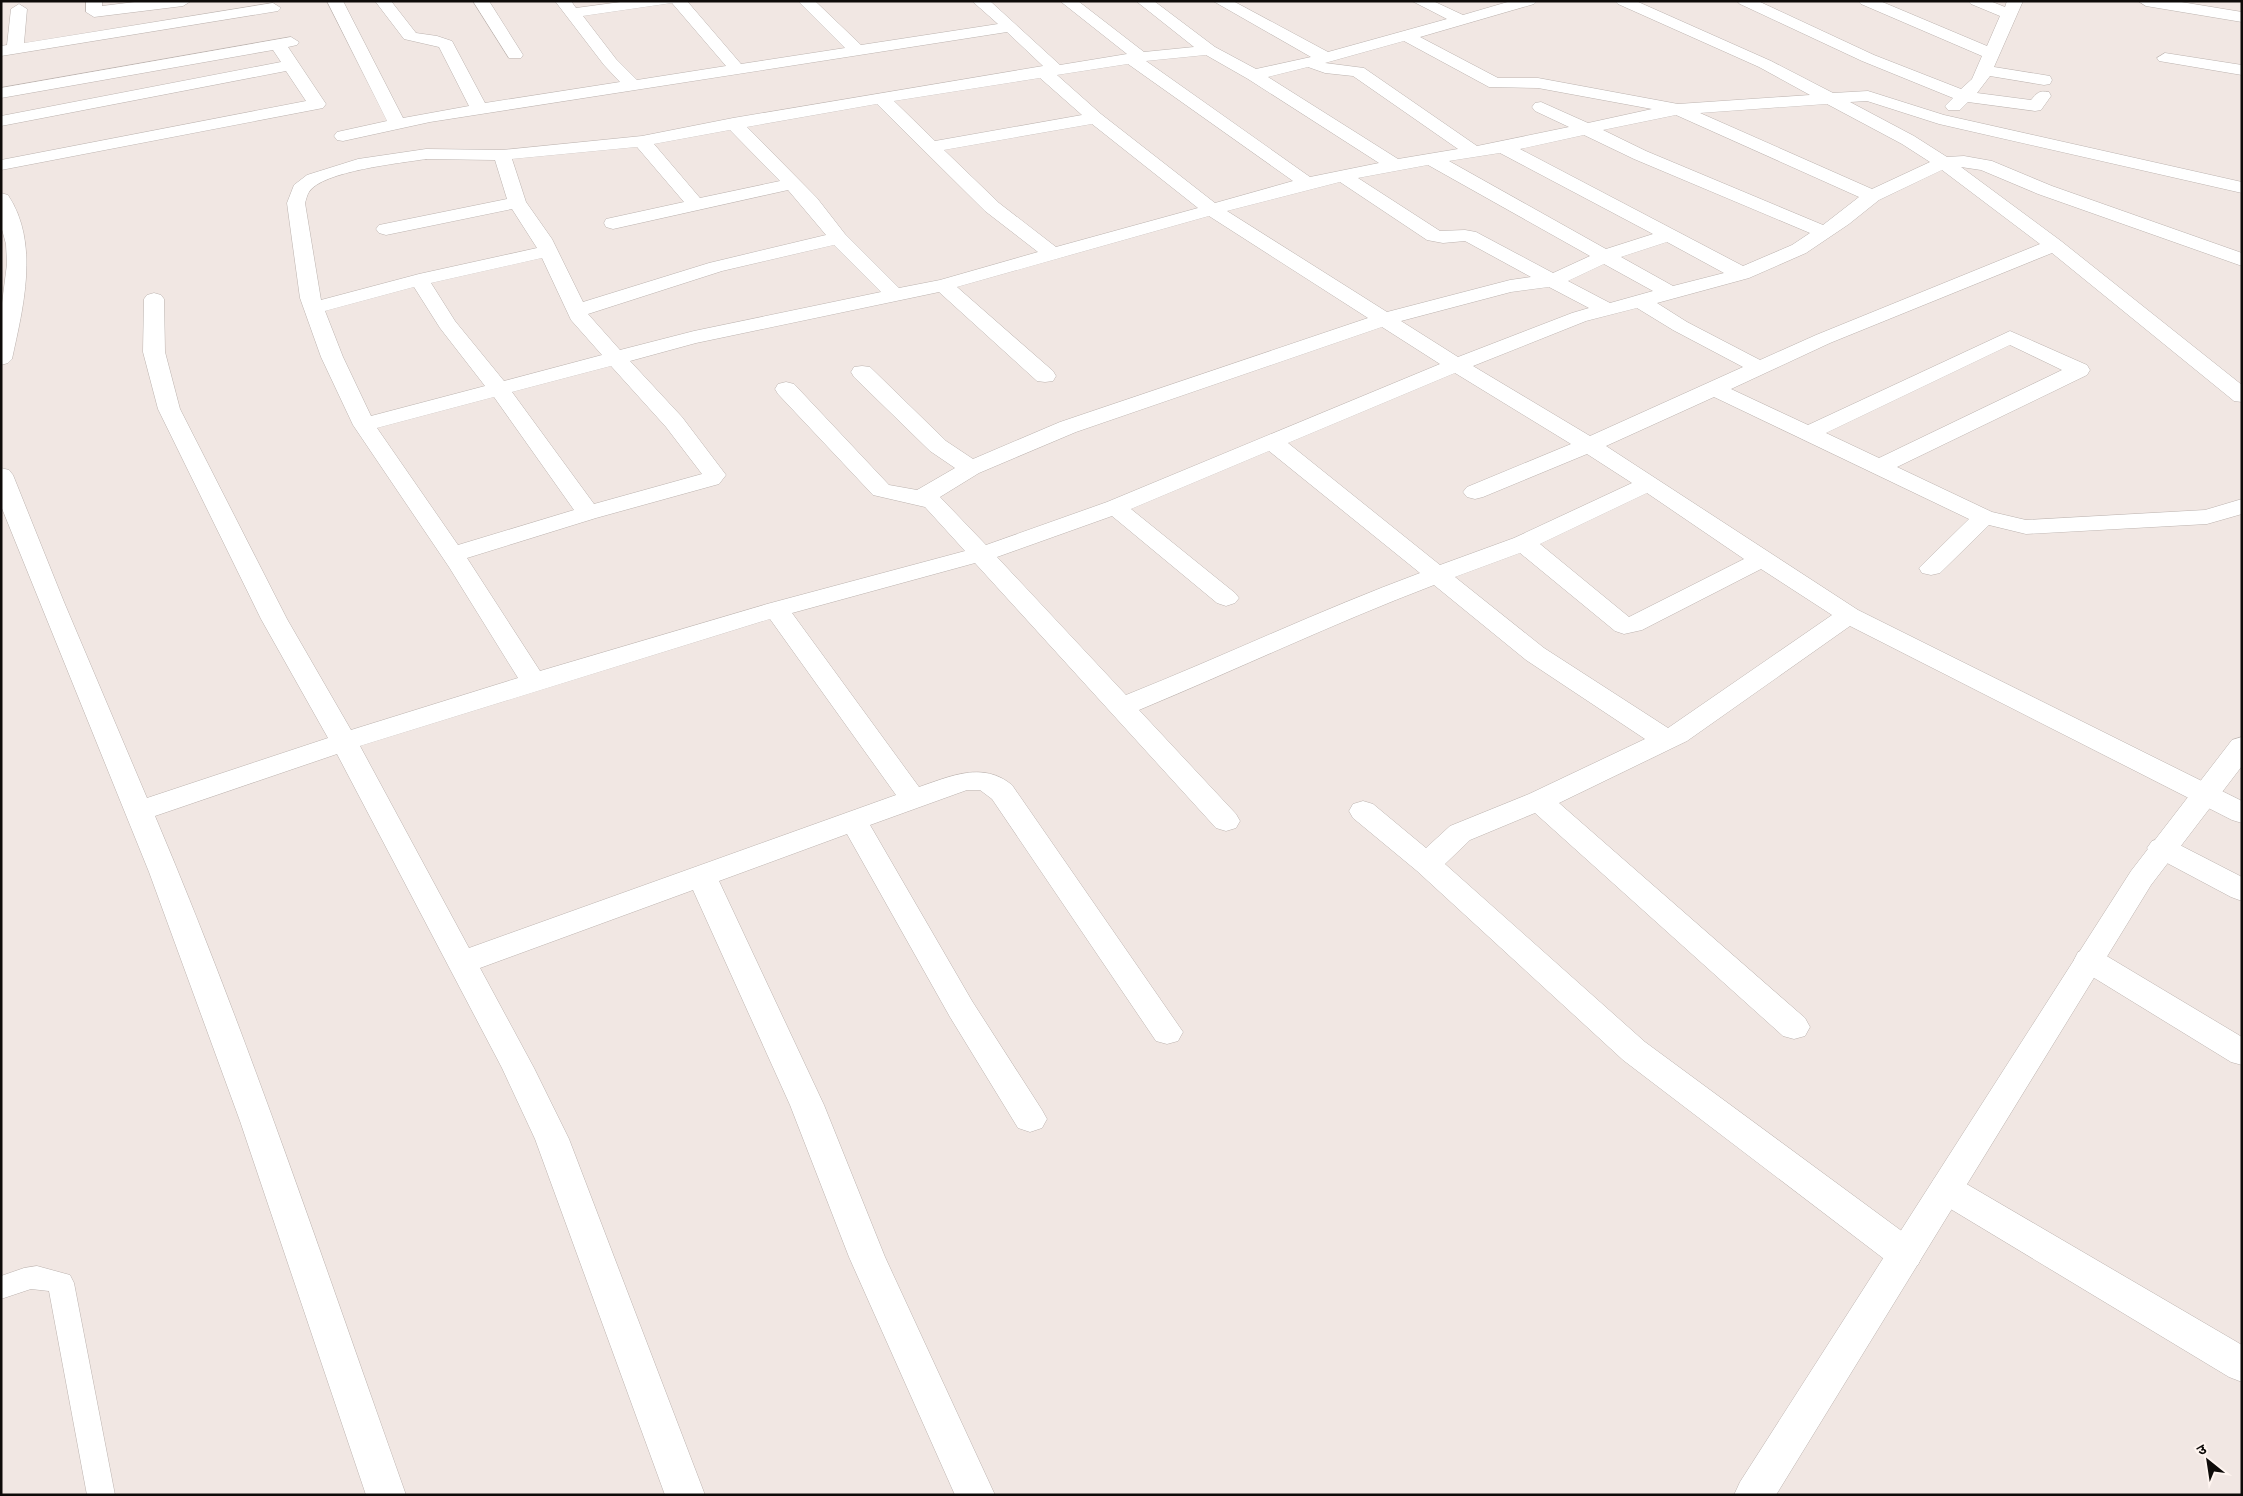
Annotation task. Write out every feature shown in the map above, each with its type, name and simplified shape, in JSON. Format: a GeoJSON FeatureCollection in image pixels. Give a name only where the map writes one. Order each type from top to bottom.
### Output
{"type":"FeatureCollection","features":[{"type":"Feature","properties":{"kind":"street"},"geometry":{"type":"LineString","coordinates":[[94,36],[94,6],[183,1]]}},
{"type":"Feature","properties":{"kind":"street"},"geometry":{"type":"LineString","coordinates":[[335,1],[396,122]]}},
{"type":"Feature","properties":{"kind":"street"},"geometry":{"type":"LineString","coordinates":[[382,1],[410,36],[416,40],[442,41],[446,44],[480,110]]}},
{"type":"Feature","properties":{"kind":"street"},"geometry":{"type":"LineString","coordinates":[[481,1],[515,55]]}},
{"type":"Feature","properties":{"kind":"street"},"geometry":{"type":"LineString","coordinates":[[568,7],[666,1]]}},
{"type":"Feature","properties":{"kind":"street"},"geometry":{"type":"LineString","coordinates":[[678,1],[738,70]]}},
{"type":"Feature","properties":{"kind":"street"},"geometry":{"type":"LineString","coordinates":[[806,1],[858,51]]}},
{"type":"Feature","properties":{"kind":"street"},"geometry":{"type":"LineString","coordinates":[[980,1],[1011,27],[1095,118],[1211,209],[1456,365],[1589,445],[1849,615],[2242,813]]}},
{"type":"Feature","properties":{"kind":"street"},"geometry":{"type":"LineString","coordinates":[[1068,1],[1136,58],[1308,183]]}},
{"type":"Feature","properties":{"kind":"street"},"geometry":{"type":"LineString","coordinates":[[1144,1],[1209,50],[1254,75],[1395,165]]}},
{"type":"Feature","properties":{"kind":"street"},"geometry":{"type":"LineString","coordinates":[[1221,1],[1326,58]]}},
{"type":"Feature","properties":{"kind":"street"},"geometry":{"type":"LineString","coordinates":[[1420,1],[1460,19]]}},
{"type":"Feature","properties":{"kind":"street"},"geometry":{"type":"LineString","coordinates":[[1254,75],[1326,58],[1529,1]]}},
{"type":"Feature","properties":{"kind":"street"},"geometry":{"type":"LineString","coordinates":[[1623,1],[1765,64],[1908,140],[1944,163],[2054,245],[2242,396]]}},
{"type":"Feature","properties":{"kind":"street"},"geometry":{"type":"LineString","coordinates":[[1744,1],[1868,58],[1964,96],[2036,106],[2044,88],[1985,70]]}},
{"type":"Feature","properties":{"kind":"street"},"geometry":{"type":"LineString","coordinates":[[1866,1],[1992,54]]}},
{"type":"Feature","properties":{"kind":"street"},"geometry":{"type":"LineString","coordinates":[[1908,140],[1939,119],[1979,81],[1985,70],[2012,8],[1976,1]]}},
{"type":"Feature","properties":{"kind":"street"},"geometry":{"type":"LineString","coordinates":[[2146,1],[2242,16]]}},
{"type":"Feature","properties":{"kind":"street"},"geometry":{"type":"LineString","coordinates":[[568,7],[610,62],[634,87]]}},
{"type":"Feature","properties":{"kind":"street"},"geometry":{"type":"LineString","coordinates":[[1,93],[64,62],[94,36],[273,8]]}},
{"type":"Feature","properties":{"kind":"street"},"geometry":{"type":"LineString","coordinates":[[19,10],[8,50],[64,62],[271,46],[291,42]]}},
{"type":"Feature","properties":{"kind":"street"},"geometry":{"type":"LineString","coordinates":[[343,136],[396,122],[634,87],[1011,27]]}},
{"type":"Feature","properties":{"kind":"street"},"geometry":{"type":"LineString","coordinates":[[1405,35],[1495,83],[1538,83],[1576,92],[1659,103],[1678,109],[1872,196]]}},
{"type":"Feature","properties":{"kind":"street"},"geometry":{"type":"LineString","coordinates":[[1,165],[317,104],[289,65],[280,48],[271,46]]}},
{"type":"Feature","properties":{"kind":"street"},"geometry":{"type":"LineString","coordinates":[[534,682],[453,556],[364,425],[332,357],[310,298],[296,203],[301,189],[313,178],[342,168],[394,158],[426,154],[502,155],[642,141],[1049,70],[1209,50]]}},
{"type":"Feature","properties":{"kind":"street"},"geometry":{"type":"LineString","coordinates":[[2165,58],[2242,70]]}},
{"type":"Feature","properties":{"kind":"street"},"geometry":{"type":"LineString","coordinates":[[64,62],[72,108]]}},
{"type":"Feature","properties":{"kind":"street"},"geometry":{"type":"LineString","coordinates":[[1309,62],[1324,69],[1358,72],[1474,152]]}},
{"type":"Feature","properties":{"kind":"street"},"geometry":{"type":"LineString","coordinates":[[1,121],[289,65]]}},
{"type":"Feature","properties":{"kind":"street"},"geometry":{"type":"LineString","coordinates":[[364,425],[694,337],[943,285],[1308,183],[1395,165],[1503,147],[1678,109],[1868,96],[1939,119],[2242,188]]}},
{"type":"Feature","properties":{"kind":"street"},"geometry":{"type":"LineString","coordinates":[[881,98],[992,207],[1053,254]]}},
{"type":"Feature","properties":{"kind":"street"},"geometry":{"type":"LineString","coordinates":[[1541,106],[1640,155],[1824,232]]}},
{"type":"Feature","properties":{"kind":"street"},"geometry":{"type":"LineString","coordinates":[[933,147],[1095,118]]}},
{"type":"Feature","properties":{"kind":"street"},"geometry":{"type":"LineString","coordinates":[[733,124],[793,184],[810,202],[838,238],[895,295]]}},
{"type":"Feature","properties":{"kind":"street"},"geometry":{"type":"LineString","coordinates":[[642,141],[695,204]]}},
{"type":"Feature","properties":{"kind":"street"},"geometry":{"type":"LineString","coordinates":[[1503,147],[1742,274]]}},
{"type":"Feature","properties":{"kind":"street"},"geometry":{"type":"LineString","coordinates":[[453,556],[588,513],[703,482],[711,479],[714,475],[674,422],[581,320],[542,239],[517,202],[502,155]]}},
{"type":"Feature","properties":{"kind":"street"},"geometry":{"type":"LineString","coordinates":[[1431,159],[1670,293]]}},
{"type":"Feature","properties":{"kind":"street"},"geometry":{"type":"LineString","coordinates":[[138,811],[344,742],[534,682],[776,610],[981,554],[1115,507],[1456,365],[1606,308],[1742,274],[1799,249],[1872,196],[1900,181],[1944,163],[1964,162],[1986,165],[2045,190],[2242,260]]}},
{"type":"Feature","properties":{"kind":"street"},"geometry":{"type":"LineString","coordinates":[[1343,176],[1434,236],[1441,238],[1469,236],[1606,308]]}},
{"type":"Feature","properties":{"kind":"street"},"geometry":{"type":"LineString","coordinates":[[613,223],[793,184]]}},
{"type":"Feature","properties":{"kind":"street"},"geometry":{"type":"LineString","coordinates":[[1,199],[11,224],[16,251],[10,321],[1,358]]}},
{"type":"Feature","properties":{"kind":"street"},"geometry":{"type":"LineString","coordinates":[[386,229],[517,202]]}},
{"type":"Feature","properties":{"kind":"street"},"geometry":{"type":"LineString","coordinates":[[923,497],[971,468],[1068,427],[1384,319],[1510,286],[1554,280],[1605,256],[1669,235]]}},
{"type":"Feature","properties":{"kind":"street"},"geometry":{"type":"LineString","coordinates":[[576,311],[716,267],[838,238]]}},
{"type":"Feature","properties":{"kind":"street"},"geometry":{"type":"LineString","coordinates":[[1475,492],[1589,445],[1715,389],[1758,367],[2054,245]]}},
{"type":"Feature","properties":{"kind":"street"},"geometry":{"type":"LineString","coordinates":[[313,308],[419,280],[548,251]]}},
{"type":"Feature","properties":{"kind":"street"},"geometry":{"type":"LineString","coordinates":[[419,280],[447,324],[499,389],[588,513]]}},
{"type":"Feature","properties":{"kind":"street"},"geometry":{"type":"LineString","coordinates":[[943,285],[1045,376]]}},
{"type":"Feature","properties":{"kind":"street"},"geometry":{"type":"LineString","coordinates":[[154,299],[154,352],[170,409],[274,619],[344,742],[518,1068],[552,1139],[686,1495]]}},
{"type":"Feature","properties":{"kind":"street"},"geometry":{"type":"LineString","coordinates":[[1638,300],[1680,326],[1758,367]]}},
{"type":"Feature","properties":{"kind":"street"},"geometry":{"type":"LineString","coordinates":[[1808,433],[2010,337],[2079,370],[1878,467]]}},
{"type":"Feature","properties":{"kind":"street"},"geometry":{"type":"LineString","coordinates":[[862,372],[938,446],[971,468]]}},
{"type":"Feature","properties":{"kind":"street"},"geometry":{"type":"LineString","coordinates":[[786,389],[881,490],[891,495],[923,497],[933,502],[1226,821]]}},
{"type":"Feature","properties":{"kind":"street"},"geometry":{"type":"LineString","coordinates":[[1715,389],[1984,517],[2026,528],[2207,517],[2242,506]]}},
{"type":"Feature","properties":{"kind":"street"},"geometry":{"type":"LineString","coordinates":[[1272,442],[1535,654],[1651,732],[1666,740]]}},
{"type":"Feature","properties":{"kind":"street"},"geometry":{"type":"LineString","coordinates":[[1,475],[51,602],[164,872],[257,1121],[386,1495]]}},
{"type":"Feature","properties":{"kind":"street"},"geometry":{"type":"LineString","coordinates":[[1121,707],[1208,672],[1355,606],[1435,574],[1522,543],[1648,484]]}},
{"type":"Feature","properties":{"kind":"street"},"geometry":{"type":"LineString","coordinates":[[1115,507],[1226,598]]}},
{"type":"Feature","properties":{"kind":"street"},"geometry":{"type":"LineString","coordinates":[[1931,568],[1984,517]]}},
{"type":"Feature","properties":{"kind":"street"},"geometry":{"type":"LineString","coordinates":[[1522,543],[1624,626],[1633,625],[1762,559]]}},
{"type":"Feature","properties":{"kind":"street"},"geometry":{"type":"LineString","coordinates":[[776,610],[914,800]]}},
{"type":"Feature","properties":{"kind":"street"},"geometry":{"type":"LineString","coordinates":[[1428,864],[1460,834],[1538,801],[1677,736],[1849,615]]}},
{"type":"Feature","properties":{"kind":"street"},"geometry":{"type":"LineString","coordinates":[[1754,1495],[2162,848],[2240,750]]}},
{"type":"Feature","properties":{"kind":"street"},"geometry":{"type":"LineString","coordinates":[[461,963],[964,781],[977,779],[992,783],[997,788],[1167,1032]]}},
{"type":"Feature","properties":{"kind":"street"},"geometry":{"type":"LineString","coordinates":[[1538,801],[1794,1027]]}},
{"type":"Feature","properties":{"kind":"street"},"geometry":{"type":"LineString","coordinates":[[1363,811],[1428,864],[1634,1051],[1905,1254]]}},
{"type":"Feature","properties":{"kind":"street"},"geometry":{"type":"LineString","coordinates":[[854,822],[961,1009],[1030,1119]]}},
{"type":"Feature","properties":{"kind":"street"},"geometry":{"type":"LineString","coordinates":[[2162,848],[2242,890]]}},
{"type":"Feature","properties":{"kind":"street"},"geometry":{"type":"LineString","coordinates":[[702,877],[806,1106],[867,1257],[974,1495]]}},
{"type":"Feature","properties":{"kind":"street"},"geometry":{"type":"LineString","coordinates":[[2090,960],[2242,1053]]}},
{"type":"Feature","properties":{"kind":"street"},"geometry":{"type":"LineString","coordinates":[[1946,1189],[2242,1365]]}},
{"type":"Feature","properties":{"kind":"lane"},"geometry":{"type":"LineString","coordinates":[[1,1288],[20,1280],[44,1276],[61,1283],[101,1495]]}}]}
